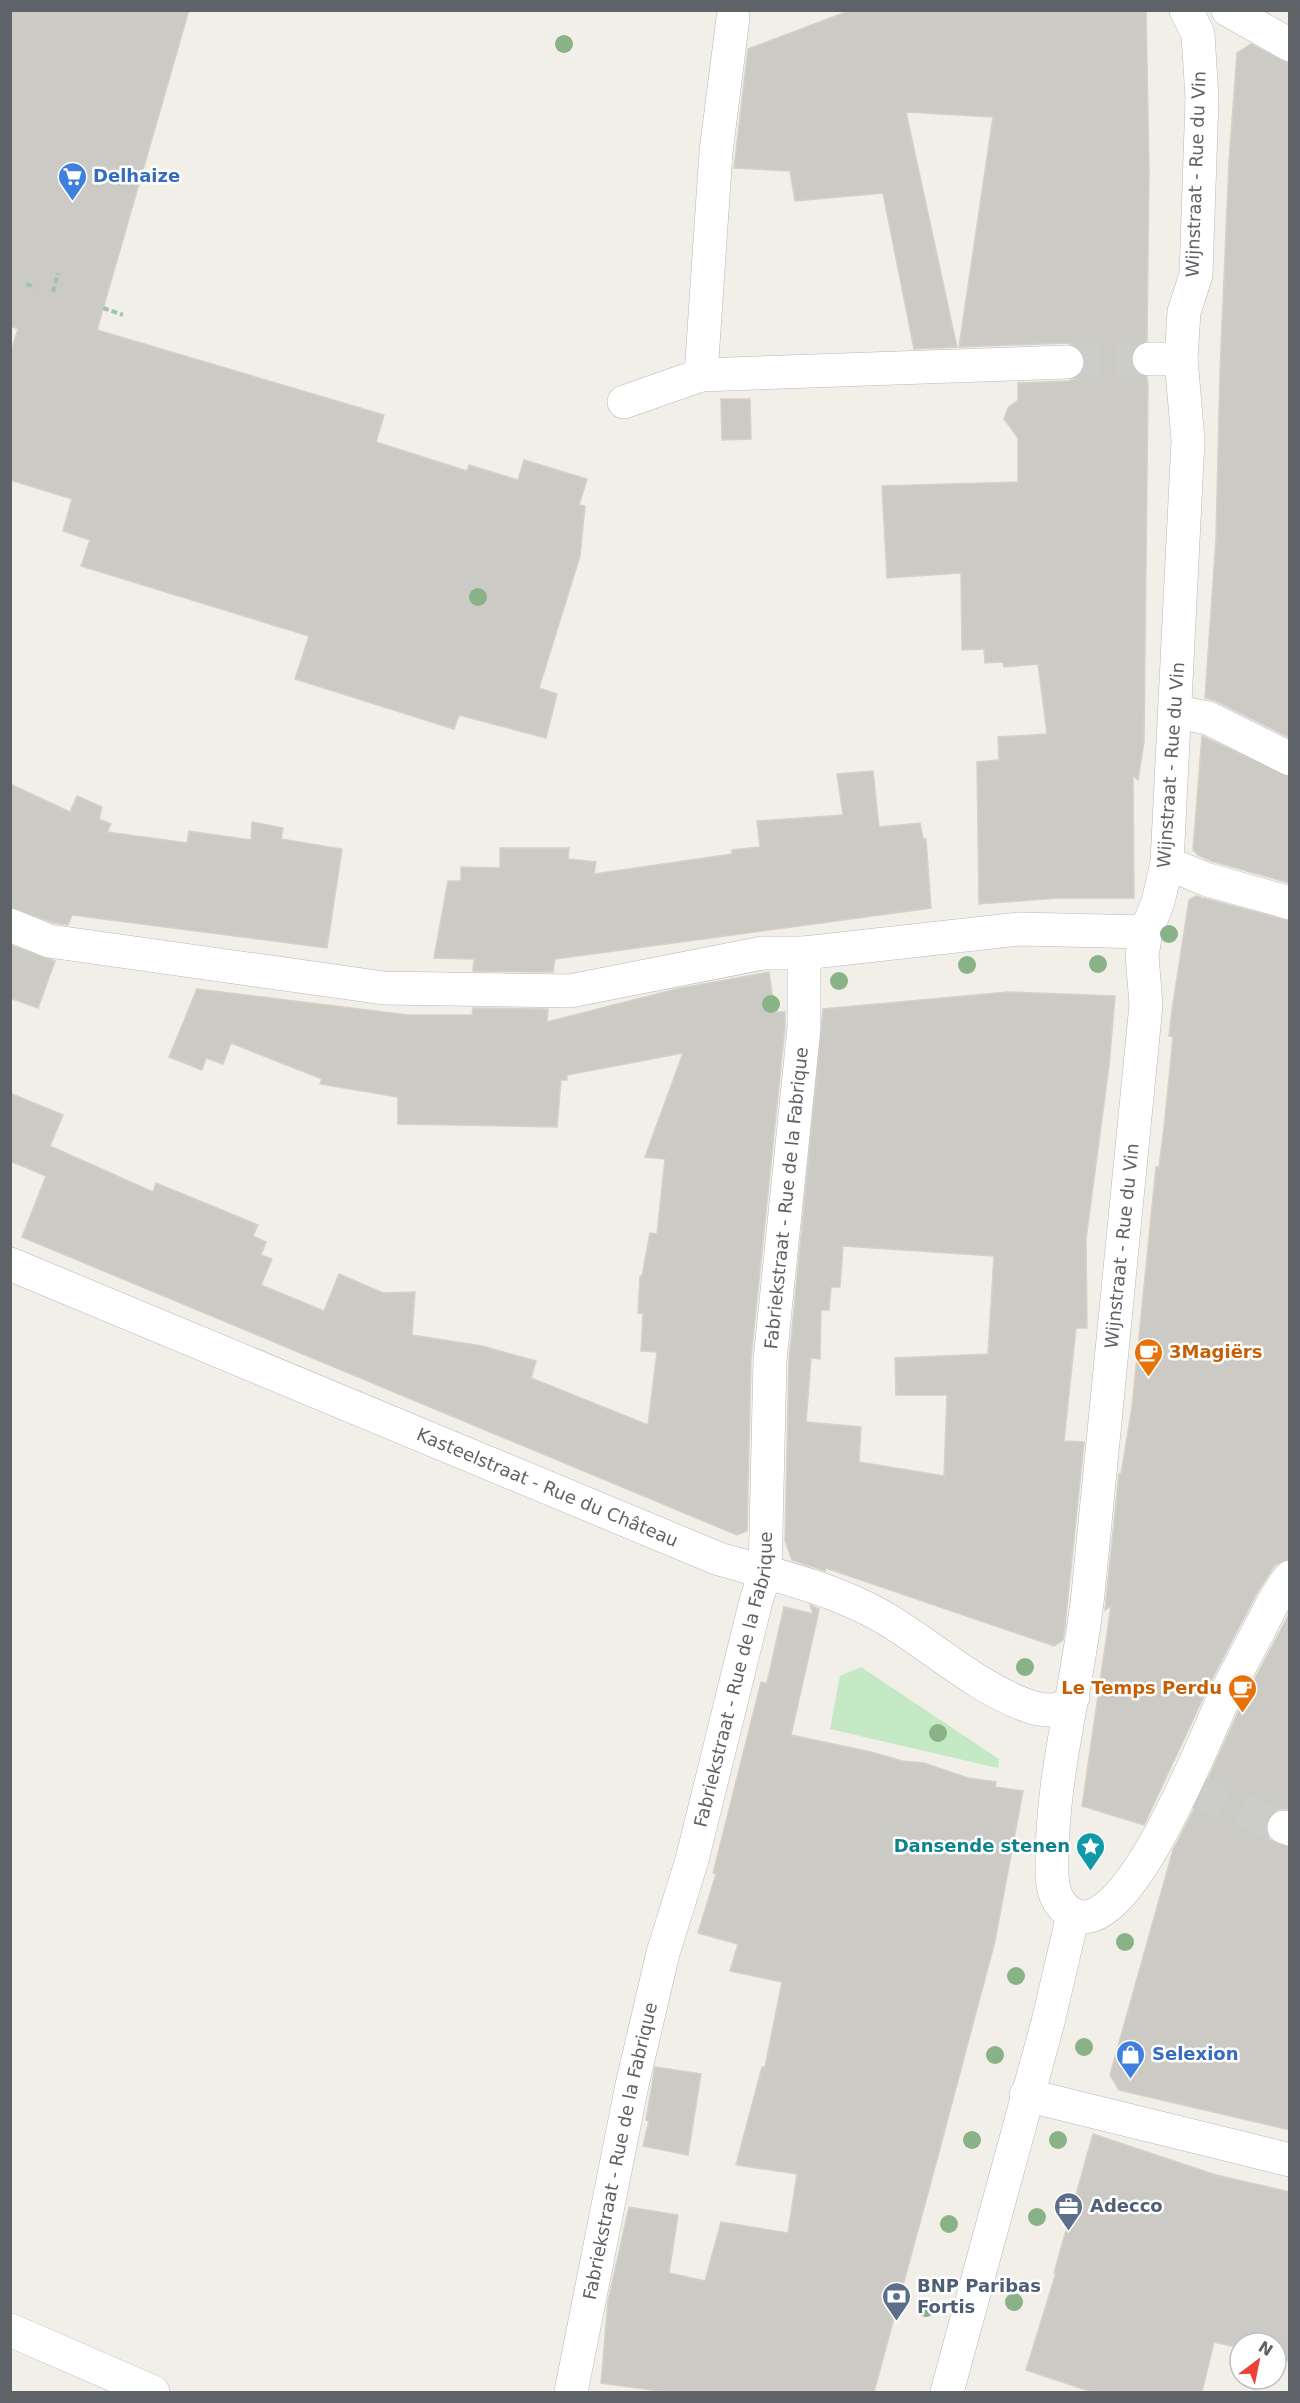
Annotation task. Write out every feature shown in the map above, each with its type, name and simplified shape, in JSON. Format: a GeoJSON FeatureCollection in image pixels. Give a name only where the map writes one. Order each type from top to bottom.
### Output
{"type":"FeatureCollection","features":[{"type":"Feature","properties":{"kind":"street","name":"Wijnstraat - Rue du Vin"},"geometry":{"type":"LineString","coordinates":[[1073,1915],[1059,1902],[1052,1884],[1053,1821],[1088,1594],[1146,1005],[1142,955],[1146,932],[1158,902],[1167,863],[1176,712],[1188,440],[1181,359],[1184,312],[1196,275],[1202,98],[1198,34],[1186,10]]}},
{"type":"Feature","properties":{"kind":"street"},"geometry":{"type":"LineString","coordinates":[[1228,10],[1290,45]]}},
{"type":"Feature","properties":{"kind":"street"},"geometry":{"type":"LineString","coordinates":[[701,375],[716,152],[733,18]]}},
{"type":"Feature","properties":{"kind":"street"},"geometry":{"type":"LineString","coordinates":[[1149,359],[1181,359]]}},
{"type":"Feature","properties":{"kind":"street"},"geometry":{"type":"LineString","coordinates":[[624,402],[701,375],[1067,362]]}},
{"type":"Feature","properties":{"kind":"street"},"geometry":{"type":"LineString","coordinates":[[1176,712],[1209,718],[1290,759]]}},
{"type":"Feature","properties":{"kind":"street"},"geometry":{"type":"LineString","coordinates":[[1167,863],[1204,879],[1290,903]]}},
{"type":"Feature","properties":{"kind":"street"},"geometry":{"type":"LineString","coordinates":[[10,925],[49,941],[384,988],[570,991],[763,953],[804,953],[1020,930],[1146,932]]}},
{"type":"Feature","properties":{"kind":"street","name":"Fabriekstraat - Rue de la Fabrique"},"geometry":{"type":"LineString","coordinates":[[571,2392],[632,2085],[663,1953],[692,1860],[756,1601],[765,1573],[770,1360],[804,1028],[804,953]]}},
{"type":"Feature","properties":{"kind":"street","name":"Kasteelstraat - Rue du Château"},"geometry":{"type":"LineString","coordinates":[[10,1263],[719,1559],[840,1596],[873,1612],[997,1691],[1019,1702],[1051,1710],[1064,1707],[1073,1697]]}},
{"type":"Feature","properties":{"kind":"street"},"geometry":{"type":"LineString","coordinates":[[947,2392],[1026,2095],[1048,2022],[1073,1915],[1092,1916],[1112,1904],[1146,1860],[1189,1788],[1224,1698],[1290,1577]]}},
{"type":"Feature","properties":{"kind":"street"},"geometry":{"type":"LineString","coordinates":[[1026,2095],[1290,2160]]}},
{"type":"Feature","properties":{"kind":"street"},"geometry":{"type":"LineString","coordinates":[[10,2330],[153,2392]]}},
{"type":"Feature","properties":{"kind":"path"},"geometry":{"type":"LineString","coordinates":[[53,292],[58,273]]}},
{"type":"Feature","properties":{"kind":"path"},"geometry":{"type":"LineString","coordinates":[[26,284],[35,287]]}},
{"type":"Feature","properties":{"kind":"path"},"geometry":{"type":"LineString","coordinates":[[103,308],[123,315]]}},
{"type":"Feature","properties":{"kind":"green space"},"geometry":{"type":"Polygon","coordinates":[[[861,1667],[999,1759],[998,1768],[830,1729],[840,1676],[861,1667]]]}},
{"type":"Feature","properties":{"kind":"building"},"geometry":{"type":"Polygon","coordinates":[[[10,10],[189,10],[97,330],[384,415],[376,442],[467,471],[469,465],[518,480],[524,460],[587,479],[579,505],[585,506],[580,556],[539,688],[557,694],[546,738],[459,715],[454,729],[295,679],[309,636],[81,566],[90,540],[63,531],[72,499],[10,480],[10,354],[18,329],[10,326],[10,10]]]}},
{"type":"Feature","properties":{"kind":"building"},"geometry":{"type":"Polygon","coordinates":[[[851,10],[1146,10],[1149,169],[1147,341],[1133,349],[1130,358],[1133,369],[1147,377],[1148,385],[1144,742],[1138,780],[1133,775],[1134,898],[1057,898],[979,904],[977,762],[999,760],[998,737],[1047,734],[1038,664],[1004,667],[1003,662],[985,663],[984,649],[962,650],[961,573],[887,578],[882,486],[1018,482],[1018,438],[1004,419],[1008,408],[1018,400],[1018,383],[1068,381],[1077,378],[1084,370],[1086,361],[1083,352],[1067,343],[959,347],[993,117],[906,112],[957,347],[914,349],[883,193],[795,201],[790,171],[734,168],[748,49],[851,10]]]}},
{"type":"Feature","properties":{"kind":"building"},"geometry":{"type":"Polygon","coordinates":[[[1251,44],[1290,64],[1290,738],[1216,701],[1205,698],[1216,539],[1229,162],[1237,53],[1251,44]]]}},
{"type":"Feature","properties":{"kind":"building"},"geometry":{"type":"Polygon","coordinates":[[[721,399],[750,399],[751,439],[722,440],[721,399]]]}},
{"type":"Feature","properties":{"kind":"building"},"geometry":{"type":"Polygon","coordinates":[[[1202,736],[1290,777],[1290,883],[1211,861],[1193,850],[1202,736]]]}},
{"type":"Feature","properties":{"kind":"building"},"geometry":{"type":"Polygon","coordinates":[[[873,771],[879,827],[920,823],[923,839],[926,839],[931,908],[555,959],[553,972],[473,971],[474,959],[434,958],[448,881],[461,881],[461,867],[500,868],[500,848],[569,848],[568,859],[596,862],[594,874],[732,854],[732,850],[760,847],[757,821],[843,815],[837,774],[873,771]]]}},
{"type":"Feature","properties":{"kind":"building"},"geometry":{"type":"Polygon","coordinates":[[[10,784],[70,812],[77,796],[102,807],[99,819],[111,824],[107,832],[187,843],[189,831],[251,840],[252,822],[283,828],[281,839],[342,849],[327,948],[72,915],[68,925],[54,923],[10,907],[10,784]]]}},
{"type":"Feature","properties":{"kind":"building"},"geometry":{"type":"Polygon","coordinates":[[[1196,896],[1290,921],[1290,1559],[1275,1565],[1257,1593],[1210,1683],[1144,1825],[1082,1806],[1111,1606],[1105,1610],[1119,1474],[1121,1474],[1132,1407],[1156,1167],[1159,1167],[1165,1119],[1173,1037],[1169,1036],[1172,1010],[1189,900],[1196,896]]]}},
{"type":"Feature","properties":{"kind":"building"},"geometry":{"type":"Polygon","coordinates":[[[10,945],[55,961],[38,1008],[10,998],[10,945]]]}},
{"type":"Feature","properties":{"kind":"building"},"geometry":{"type":"Polygon","coordinates":[[[769,972],[775,1012],[785,1012],[785,1027],[751,1358],[747,1531],[737,1535],[22,1237],[46,1176],[10,1161],[10,1093],[63,1115],[50,1146],[153,1192],[156,1183],[258,1225],[253,1236],[266,1242],[261,1255],[272,1259],[261,1285],[324,1311],[339,1274],[383,1293],[415,1292],[412,1335],[482,1346],[536,1361],[531,1378],[648,1425],[657,1352],[641,1351],[643,1314],[638,1313],[640,1276],[642,1276],[650,1233],[657,1234],[665,1159],[645,1157],[683,1053],[567,1075],[567,1080],[561,1080],[557,1127],[398,1124],[398,1097],[320,1084],[322,1079],[231,1043],[223,1064],[206,1058],[202,1070],[169,1057],[197,989],[408,1015],[472,1015],[473,1008],[548,1009],[547,1022],[676,989],[769,972]]]}},
{"type":"Feature","properties":{"kind":"building"},"geometry":{"type":"Polygon","coordinates":[[[1008,992],[1115,996],[1109,1066],[1086,1239],[1087,1328],[1076,1328],[1064,1441],[1084,1442],[1063,1640],[1054,1646],[826,1568],[825,1571],[792,1560],[785,1541],[789,1361],[823,1009],[1008,992]],[[843,1246],[840,1287],[831,1287],[829,1310],[821,1310],[820,1359],[811,1358],[806,1422],[861,1427],[859,1462],[944,1476],[947,1395],[896,1395],[895,1358],[988,1354],[994,1256],[843,1246]]]}},
{"type":"Feature","properties":{"kind":"building"},"geometry":{"type":"Polygon","coordinates":[[[810,1605],[819,1609],[791,1735],[902,1761],[924,1763],[968,1778],[996,1782],[995,1787],[1023,1791],[995,1941],[934,2171],[874,2392],[667,2392],[601,2383],[608,2301],[629,2207],[678,2215],[669,2273],[705,2281],[721,2222],[788,2233],[797,2174],[736,2165],[762,2067],[765,2067],[782,1982],[730,1971],[738,1944],[698,1933],[716,1874],[713,1873],[761,1682],[767,1683],[784,1607],[813,1614],[810,1605]]]}},
{"type":"Feature","properties":{"kind":"building"},"geometry":{"type":"Polygon","coordinates":[[[1290,1612],[1290,1809],[1280,1809],[1271,1813],[1266,1821],[1266,1830],[1270,1840],[1290,1847],[1290,2130],[1119,2090],[1110,2075],[1173,1850],[1244,1699],[1290,1612]]]}},
{"type":"Feature","properties":{"kind":"building"},"geometry":{"type":"Polygon","coordinates":[[[655,2067],[701,2074],[688,2155],[643,2146],[649,2121],[646,2120],[655,2067]]]}},
{"type":"Feature","properties":{"kind":"building"},"geometry":{"type":"Polygon","coordinates":[[[1093,2134],[1216,2175],[1290,2192],[1290,2361],[1288,2361],[1288,2331],[1228,2331],[1228,2345],[1214,2342],[1202,2392],[1092,2392],[1026,2370],[1056,2273],[1054,2273],[1093,2134]]]}},
{"type":"Feature","properties":{"kind":"tunnel"},"geometry":{"type":"LineString","coordinates":[[1067,362],[1149,359]]}},
{"type":"Feature","properties":{"kind":"tunnel"},"geometry":{"type":"LineString","coordinates":[[1195,1791],[1284,1827]]}},
{"type":"Feature","properties":{"kind":"place","name":"Delhaize"},"geometry":{"type":"Point","coordinates":[72,202]}},
{"type":"Feature","properties":{"kind":"place","name":"3Magiërs"},"geometry":{"type":"Point","coordinates":[1148,1378]}},
{"type":"Feature","properties":{"kind":"place","name":"Le Temps Perdu"},"geometry":{"type":"Point","coordinates":[1243,1714]}},
{"type":"Feature","properties":{"kind":"place","name":"Dansende stenen"},"geometry":{"type":"Point","coordinates":[1091,1872]}},
{"type":"Feature","properties":{"kind":"place","name":"Selexion"},"geometry":{"type":"Point","coordinates":[1131,2080]}},
{"type":"Feature","properties":{"kind":"place","name":"Adecco"},"geometry":{"type":"Point","coordinates":[1069,2232]}},
{"type":"Feature","properties":{"kind":"place","name":"BNP Paribas Fortis"},"geometry":{"type":"Point","coordinates":[896,2322]}}]}
